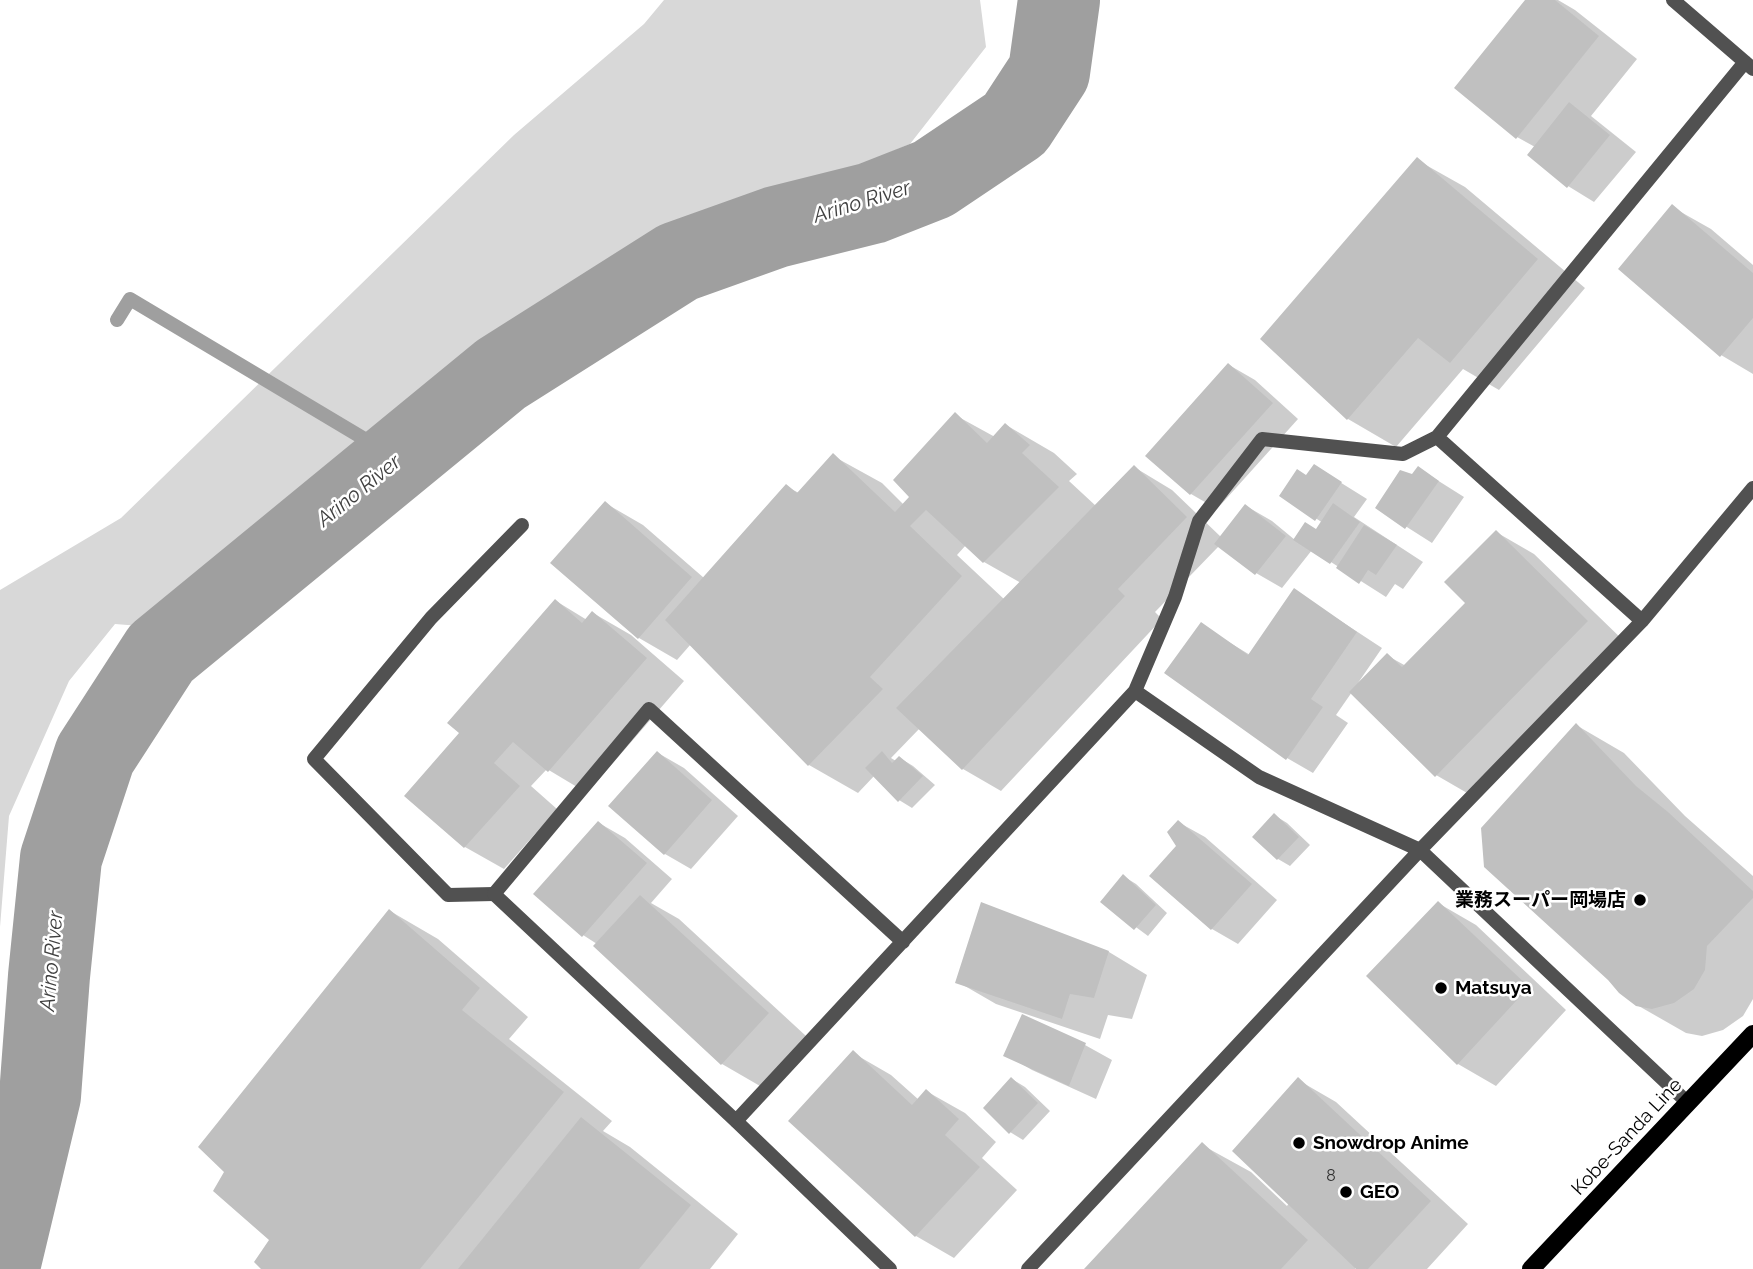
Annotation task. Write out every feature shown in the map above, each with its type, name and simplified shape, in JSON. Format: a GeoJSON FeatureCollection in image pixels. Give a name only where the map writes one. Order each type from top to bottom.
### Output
{"type":"FeatureCollection","features":[{"type":"Feature","properties":{"kind":"main road","name":"Kobe-Sanda Line"},"geometry":{"type":"LineString","coordinates":[[1531,1269],[1753,1034]]}},
{"type":"Feature","properties":{"kind":"street"},"geometry":{"type":"LineString","coordinates":[[736,1121],[1135,691],[1175,597],[1199,521],[1262,439],[1404,454],[1437,437],[1749,65],[1673,0]]}},
{"type":"Feature","properties":{"kind":"street"},"geometry":{"type":"LineString","coordinates":[[1437,437],[1642,621]]}},
{"type":"Feature","properties":{"kind":"street"},"geometry":{"type":"LineString","coordinates":[[1028,1269],[1420,850],[1642,621],[1753,489]]}},
{"type":"Feature","properties":{"kind":"street"},"geometry":{"type":"LineString","coordinates":[[522,525],[431,618],[314,759],[448,895],[494,894],[890,1269]]}},
{"type":"Feature","properties":{"kind":"street"},"geometry":{"type":"LineString","coordinates":[[1135,691],[1259,777],[1420,850],[1688,1103]]}},
{"type":"Feature","properties":{"kind":"street"},"geometry":{"type":"LineString","coordinates":[[494,894],[649,709],[903,942]]}},
{"type":"Feature","properties":{"kind":"shaded area"},"geometry":{"type":"Polygon","coordinates":[[[664,0],[980,0],[986,47],[910,144],[751,211],[470,354],[153,627],[115,624],[69,681],[9,816],[0,927],[0,590],[121,518],[514,135],[644,24],[664,0]]]}},
{"type":"Feature","properties":{"kind":"building"},"geometry":{"type":"Polygon","coordinates":[[[1525,0],[1555,0],[1599,36],[1516,139],[1454,88],[1525,0]]]}},
{"type":"Feature","properties":{"kind":"building"},"geometry":{"type":"Polygon","coordinates":[[[1569,102],[1610,135],[1567,188],[1527,155],[1569,102]]]}},
{"type":"Feature","properties":{"kind":"building"},"geometry":{"type":"Polygon","coordinates":[[[1417,157],[1538,259],[1450,363],[1418,338],[1347,420],[1260,339],[1417,157]]]}},
{"type":"Feature","properties":{"kind":"building"},"geometry":{"type":"Polygon","coordinates":[[[1672,204],[1753,273],[1753,318],[1720,357],[1618,269],[1672,204]]]}},
{"type":"Feature","properties":{"kind":"building"},"geometry":{"type":"Polygon","coordinates":[[[1228,363],[1273,403],[1190,495],[1145,456],[1228,363]]]}},
{"type":"Feature","properties":{"kind":"building"},"geometry":{"type":"Polygon","coordinates":[[[955,412],[987,443],[1005,423],[1030,445],[1022,453],[1059,487],[983,563],[926,510],[910,526],[962,576],[870,677],[883,689],[808,766],[665,620],[786,484],[797,493],[833,453],[895,512],[909,497],[893,480],[955,412]]]}},
{"type":"Feature","properties":{"kind":"building"},"geometry":{"type":"Polygon","coordinates":[[[1314,464],[1342,482],[1315,521],[1279,496],[1297,469],[1306,475],[1314,464]]]}},
{"type":"Feature","properties":{"kind":"building"},"geometry":{"type":"Polygon","coordinates":[[[1134,465],[1187,517],[1118,589],[1125,596],[962,770],[896,708],[1134,465]]]}},
{"type":"Feature","properties":{"kind":"building"},"geometry":{"type":"Polygon","coordinates":[[[1418,466],[1439,481],[1405,529],[1375,508],[1400,470],[1412,474],[1418,466]]]}},
{"type":"Feature","properties":{"kind":"building"},"geometry":{"type":"Polygon","coordinates":[[[605,501],[692,577],[638,639],[550,563],[605,501]]]}},
{"type":"Feature","properties":{"kind":"building"},"geometry":{"type":"Polygon","coordinates":[[[1333,503],[1360,522],[1330,564],[1293,540],[1305,522],[1316,529],[1333,503]]]}},
{"type":"Feature","properties":{"kind":"building"},"geometry":{"type":"Polygon","coordinates":[[[1245,504],[1286,536],[1255,575],[1214,544],[1245,504]]]}},
{"type":"Feature","properties":{"kind":"building"},"geometry":{"type":"Polygon","coordinates":[[[1364,525],[1397,545],[1376,575],[1368,570],[1359,584],[1336,568],[1364,525]]]}},
{"type":"Feature","properties":{"kind":"building"},"geometry":{"type":"Polygon","coordinates":[[[1496,530],[1588,621],[1435,777],[1349,692],[1387,653],[1402,667],[1465,603],[1444,582],[1496,530]]]}},
{"type":"Feature","properties":{"kind":"building"},"geometry":{"type":"Polygon","coordinates":[[[1294,588],[1357,632],[1311,699],[1323,707],[1286,760],[1164,673],[1201,622],[1248,655],[1294,588]]]}},
{"type":"Feature","properties":{"kind":"building"},"geometry":{"type":"Polygon","coordinates":[[[555,599],[582,623],[592,611],[647,658],[548,772],[513,742],[494,763],[520,786],[464,848],[404,796],[459,733],[447,723],[555,599]]]}},
{"type":"Feature","properties":{"kind":"building"},"geometry":{"type":"Polygon","coordinates":[[[1576,723],[1636,786],[1753,891],[1753,898],[1707,946],[1705,970],[1694,989],[1674,1003],[1652,1009],[1636,1006],[1484,867],[1481,828],[1576,723]]]}},
{"type":"Feature","properties":{"kind":"building"},"geometry":{"type":"Polygon","coordinates":[[[657,751],[712,800],[664,855],[608,806],[657,751]]]}},
{"type":"Feature","properties":{"kind":"building"},"geometry":{"type":"Polygon","coordinates":[[[882,751],[892,763],[899,756],[923,776],[898,802],[865,768],[882,751]]]}},
{"type":"Feature","properties":{"kind":"building"},"geometry":{"type":"Polygon","coordinates":[[[1274,813],[1299,837],[1277,860],[1252,837],[1274,813]]]}},
{"type":"Feature","properties":{"kind":"building"},"geometry":{"type":"Polygon","coordinates":[[[1178,820],[1252,884],[1211,930],[1149,876],[1176,846],[1167,832],[1178,820]]]}},
{"type":"Feature","properties":{"kind":"building"},"geometry":{"type":"Polygon","coordinates":[[[598,821],[647,863],[582,937],[533,894],[598,821]]]}},
{"type":"Feature","properties":{"kind":"building"},"geometry":{"type":"Polygon","coordinates":[[[1123,874],[1156,905],[1134,930],[1100,902],[1123,874]]]}},
{"type":"Feature","properties":{"kind":"building"},"geometry":{"type":"Polygon","coordinates":[[[640,895],[769,1013],[721,1065],[593,946],[640,895]]]}},
{"type":"Feature","properties":{"kind":"building"},"geometry":{"type":"Polygon","coordinates":[[[1438,901],[1529,987],[1457,1065],[1366,976],[1438,901]]]}},
{"type":"Feature","properties":{"kind":"building"},"geometry":{"type":"Polygon","coordinates":[[[981,902],[1109,951],[1094,998],[1070,994],[1062,1019],[955,983],[981,902]]]}},
{"type":"Feature","properties":{"kind":"building"},"geometry":{"type":"Polygon","coordinates":[[[389,909],[480,988],[462,1010],[564,1092],[420,1269],[261,1269],[254,1262],[269,1240],[213,1191],[224,1172],[198,1147],[389,909]]]}},
{"type":"Feature","properties":{"kind":"building"},"geometry":{"type":"Polygon","coordinates":[[[1022,1014],[1086,1043],[1069,1086],[1003,1056],[1022,1014]]]}},
{"type":"Feature","properties":{"kind":"building"},"geometry":{"type":"Polygon","coordinates":[[[853,1050],[912,1105],[926,1089],[959,1119],[945,1135],[980,1167],[915,1237],[788,1121],[853,1050]]]}},
{"type":"Feature","properties":{"kind":"building"},"geometry":{"type":"Polygon","coordinates":[[[1011,1077],[1038,1103],[1009,1134],[983,1108],[1011,1077]]]}},
{"type":"Feature","properties":{"kind":"building"},"geometry":{"type":"Polygon","coordinates":[[[1298,1077],[1431,1201],[1368,1269],[1356,1269],[1232,1151],[1298,1077]]]}},
{"type":"Feature","properties":{"kind":"building"},"geometry":{"type":"Polygon","coordinates":[[[581,1117],[691,1205],[639,1269],[458,1269],[581,1117]]]}},
{"type":"Feature","properties":{"kind":"building"},"geometry":{"type":"Polygon","coordinates":[[[1202,1142],[1308,1240],[1281,1269],[1084,1269],[1202,1142]]]}},
{"type":"Feature","properties":{"kind":"waterway","name":"Arino River"},"geometry":{"type":"LineString","coordinates":[[0,1263],[40,1096],[61,858],[95,755],[161,653],[501,374],[678,262],[776,227],[872,203],[933,179],[1015,124],[1049,72],[1059,0]]}},
{"type":"Feature","properties":{"kind":"waterway"},"geometry":{"type":"LineString","coordinates":[[117,320],[130,299],[398,459]]}},
{"type":"Feature","properties":{"kind":"place","name":"業務スーパー岡場店"},"geometry":{"type":"Point","coordinates":[1640,900]}},
{"type":"Feature","properties":{"kind":"place","name":"Matsuya"},"geometry":{"type":"Point","coordinates":[1441,988]}},
{"type":"Feature","properties":{"kind":"place","name":"Snowdrop Anime"},"geometry":{"type":"Point","coordinates":[1299,1143]}},
{"type":"Feature","properties":{"kind":"place","name":"GEO"},"geometry":{"type":"Point","coordinates":[1346,1192]}}]}
